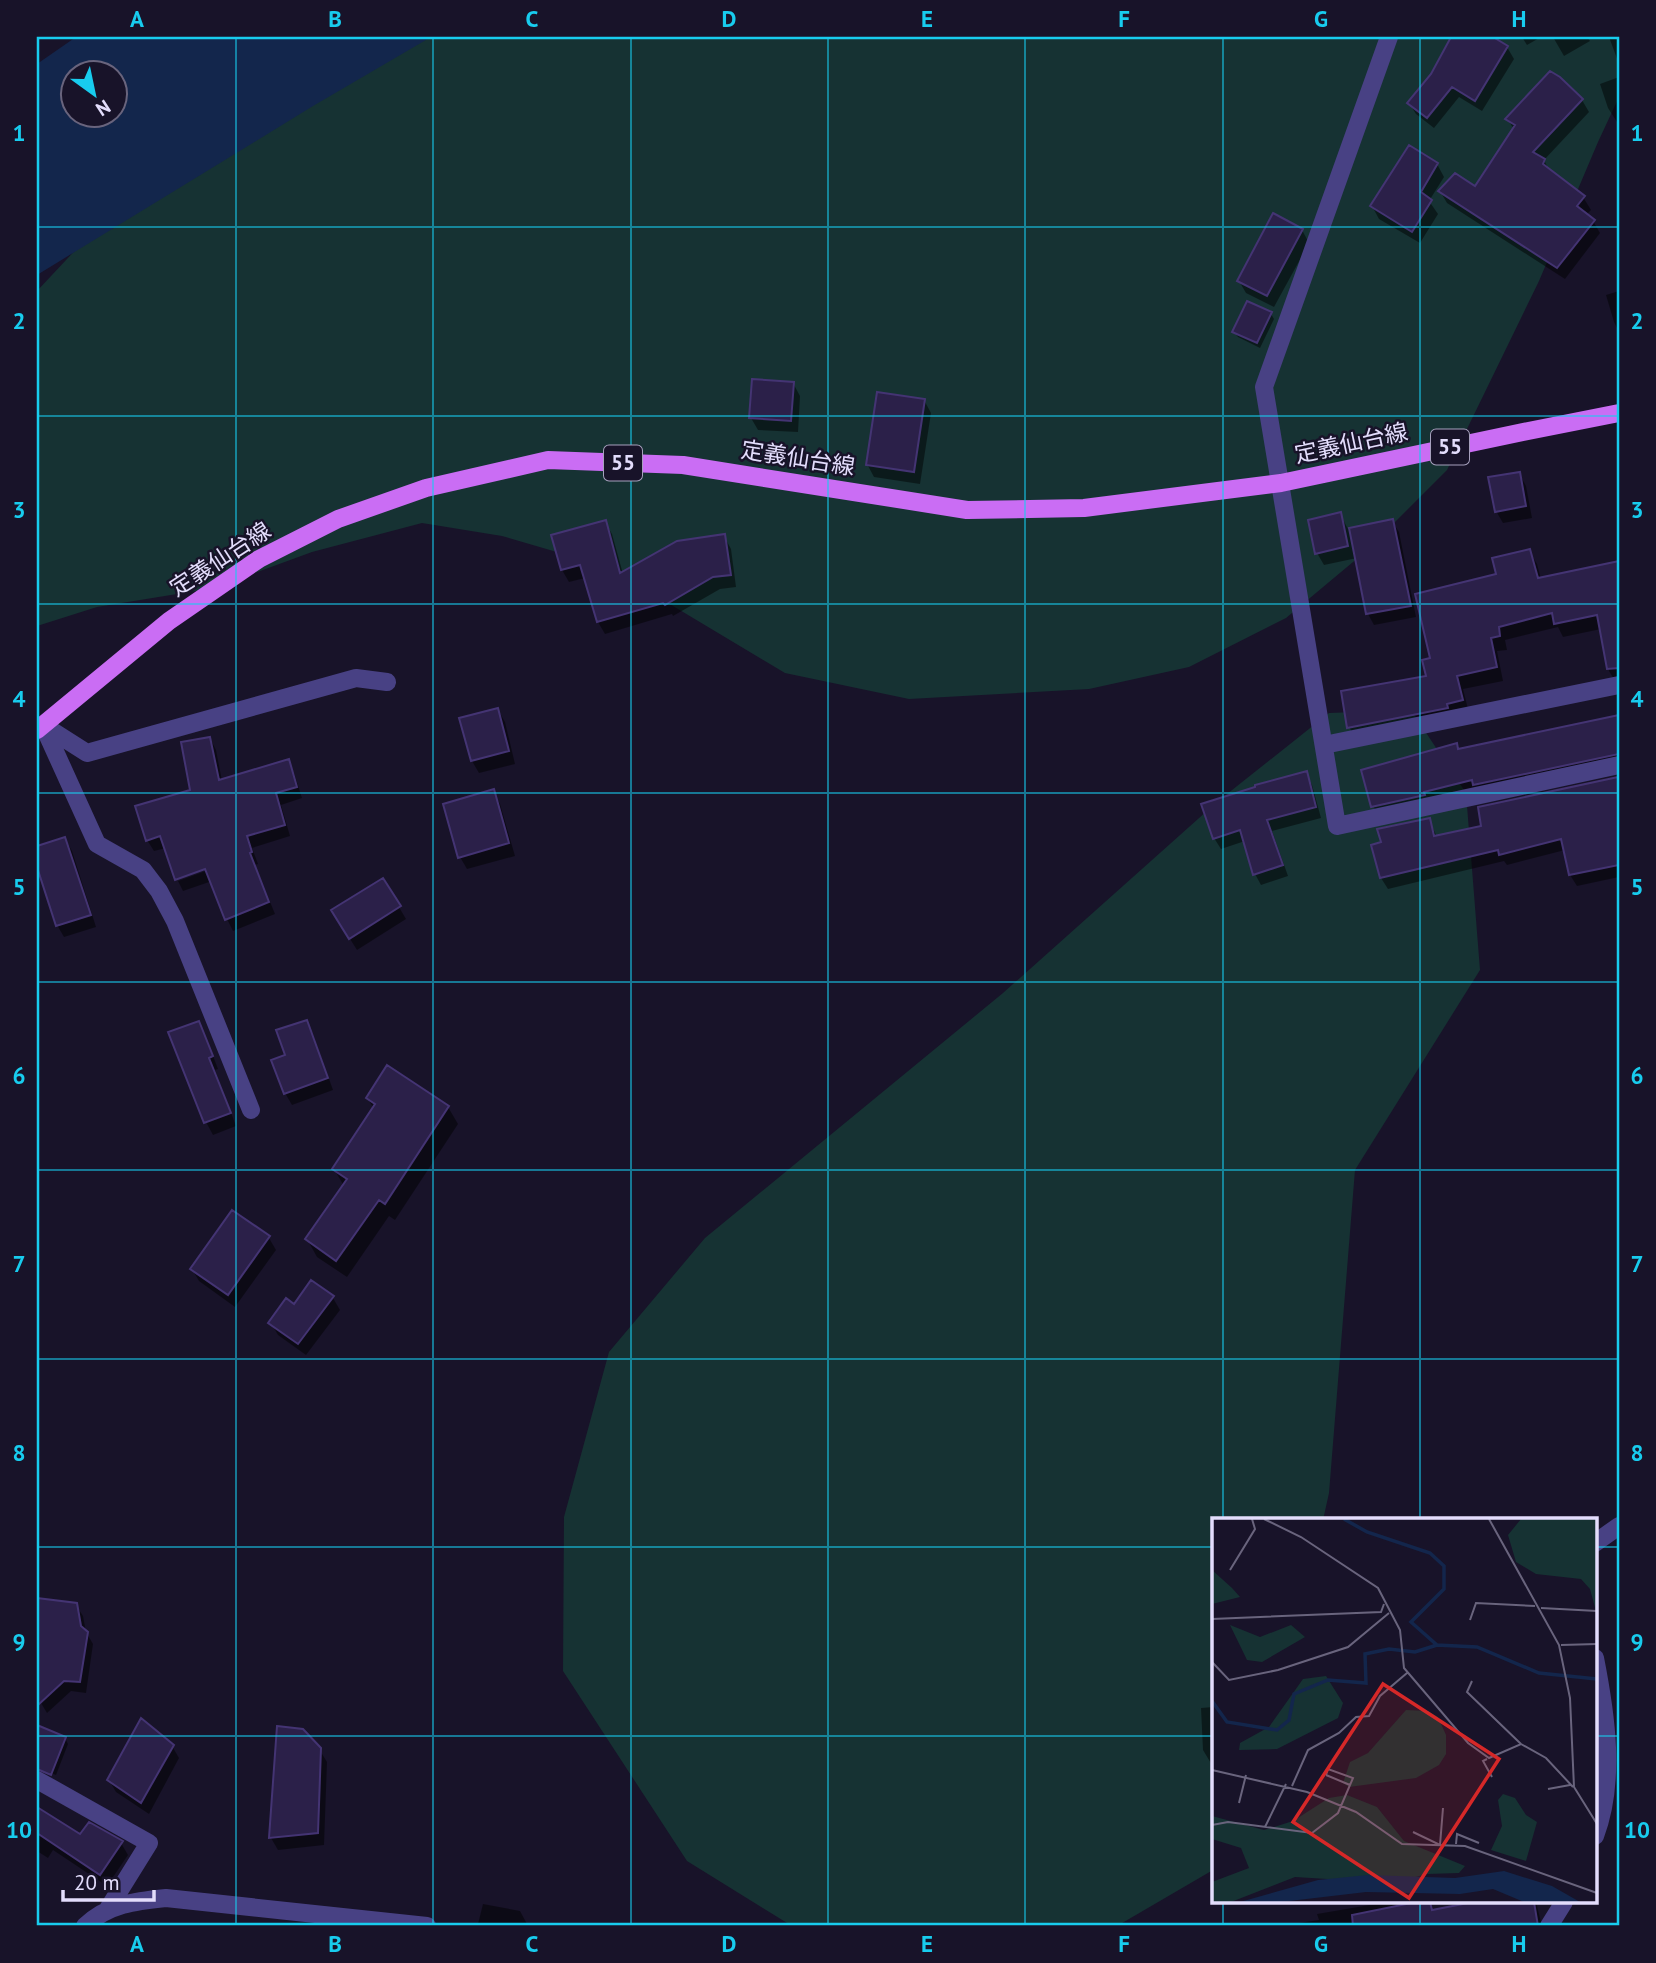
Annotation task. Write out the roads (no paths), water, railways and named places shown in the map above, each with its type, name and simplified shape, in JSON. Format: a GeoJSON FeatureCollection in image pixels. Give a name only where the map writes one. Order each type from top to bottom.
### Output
{"type":"FeatureCollection","features":[{"type":"Feature","properties":{"kind":"main road","name":"定義仙台線"},"geometry":{"type":"LineString","coordinates":[[40,728],[169,621],[259,559],[338,519],[426,488],[548,460],[682,465],[967,510],[1084,508],[1281,483],[1619,414]]}},
{"type":"Feature","properties":{"kind":"street"},"geometry":{"type":"LineString","coordinates":[[1389,37],[1264,387],[1337,826],[1619,765]]}},
{"type":"Feature","properties":{"kind":"street"},"geometry":{"type":"LineString","coordinates":[[40,728],[87,753],[356,678],[387,682]]}},
{"type":"Feature","properties":{"kind":"street"},"geometry":{"type":"LineString","coordinates":[[1324,745],[1619,685]]}},
{"type":"Feature","properties":{"kind":"street"},"geometry":{"type":"LineString","coordinates":[[40,728],[97,844],[142,870],[159,891],[174,921],[251,1111]]}},
{"type":"Feature","properties":{"kind":"street"},"geometry":{"type":"LineString","coordinates":[[1596,1542],[1619,1526]]}},
{"type":"Feature","properties":{"kind":"street"},"geometry":{"type":"LineString","coordinates":[[1596,1663],[1606,1747],[1606,1780],[1601,1818],[1596,1833]]}},
{"type":"Feature","properties":{"kind":"street"},"geometry":{"type":"LineString","coordinates":[[37,1780],[149,1843],[108,1909]]}},
{"type":"Feature","properties":{"kind":"street"},"geometry":{"type":"LineString","coordinates":[[85,1926],[108,1909],[128,1902],[166,1898],[427,1926]]}},
{"type":"Feature","properties":{"kind":"street"},"geometry":{"type":"LineString","coordinates":[[1549,1926],[1563,1904]]}},
{"type":"Feature","properties":{"kind":"water"},"geometry":{"type":"Polygon","coordinates":[[[76,37],[431,37],[313,106],[37,275],[37,64],[76,37]]]}}]}
